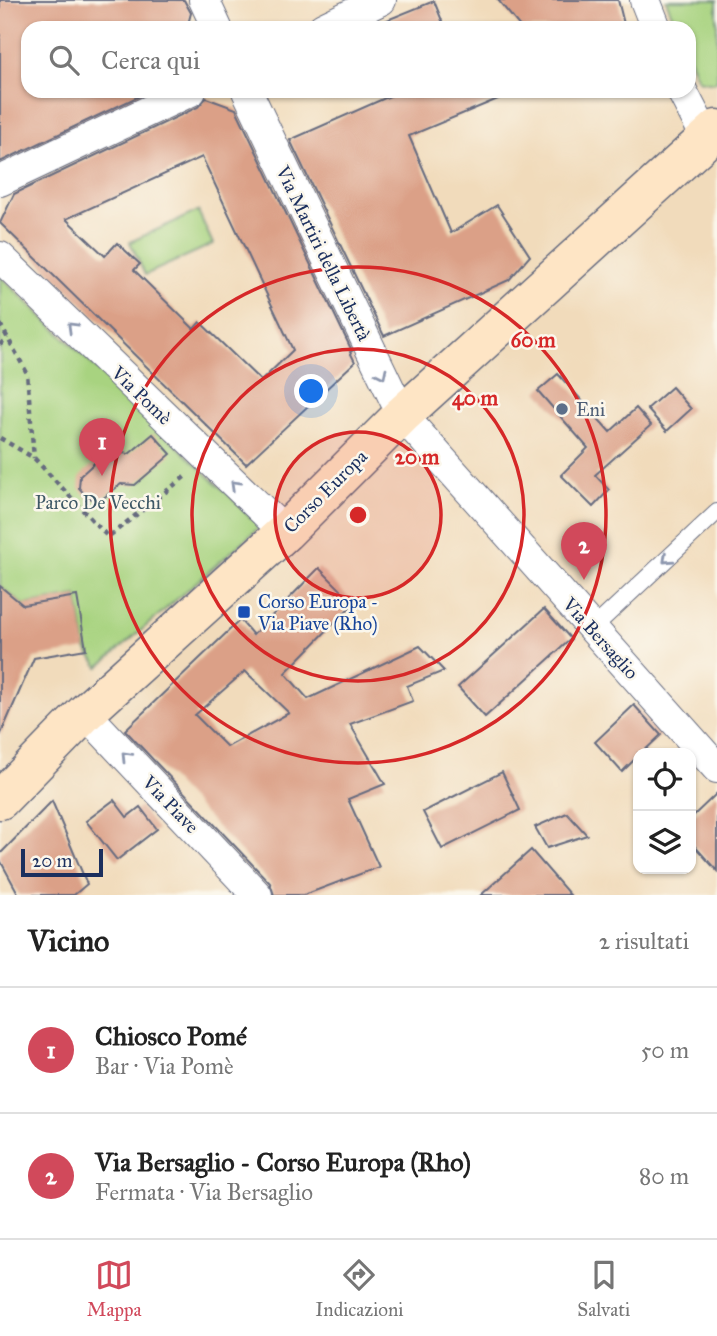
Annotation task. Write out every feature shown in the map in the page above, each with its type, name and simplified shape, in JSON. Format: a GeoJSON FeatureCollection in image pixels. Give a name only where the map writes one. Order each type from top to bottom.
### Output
{"type":"FeatureCollection","features":[{"type":"Feature","properties":{"kind":"main road","name":"Corso Europa"},"geometry":{"type":"LineString","coordinates":[[0,800],[85,713],[285,532],[402,415],[714,140]]}},
{"type":"Feature","properties":{"kind":"street"},"geometry":{"type":"LineString","coordinates":[[204,0],[214,21]]}},
{"type":"Feature","properties":{"kind":"street"},"geometry":{"type":"LineString","coordinates":[[338,21],[381,0]]}},
{"type":"Feature","properties":{"kind":"street"},"geometry":{"type":"LineString","coordinates":[[645,0],[653,21]]}},
{"type":"Feature","properties":{"kind":"street"},"geometry":{"type":"LineString","coordinates":[[0,181],[176,98]]}},
{"type":"Feature","properties":{"kind":"street","name":"Via Martiri della Libertà"},"geometry":{"type":"LineString","coordinates":[[250,98],[402,415]]}},
{"type":"Feature","properties":{"kind":"street"},"geometry":{"type":"LineString","coordinates":[[687,98],[714,140]]}},
{"type":"Feature","properties":{"kind":"street","name":"Via Pomè"},"geometry":{"type":"LineString","coordinates":[[0,257],[285,532]]}},
{"type":"Feature","properties":{"kind":"street","name":"Via Bersaglio"},"geometry":{"type":"LineString","coordinates":[[402,415],[717,768]]}},
{"type":"Feature","properties":{"kind":"street","name":"Via Piave"},"geometry":{"type":"LineString","coordinates":[[85,713],[257,895]]}},
{"type":"Feature","properties":{"kind":"lane"},"geometry":{"type":"LineString","coordinates":[[593,628],[717,512]]}},
{"type":"Feature","properties":{"kind":"path"},"geometry":{"type":"LineString","coordinates":[[0,324],[27,373],[34,458]]}},
{"type":"Feature","properties":{"kind":"path"},"geometry":{"type":"LineString","coordinates":[[0,345],[7,337]]}},
{"type":"Feature","properties":{"kind":"path"},"geometry":{"type":"LineString","coordinates":[[0,438],[34,458],[108,537],[208,459]]}},
{"type":"Feature","properties":{"kind":"green space"},"geometry":{"type":"Polygon","coordinates":[[[666,0],[717,0],[717,80],[714,83],[698,80],[696,75],[696,21],[674,21],[666,0]]]}},
{"type":"Feature","properties":{"kind":"green space"},"geometry":{"type":"Polygon","coordinates":[[[198,211],[213,244],[145,275],[130,242],[198,211]]]}},
{"type":"Feature","properties":{"kind":"green space","name":"Parco De Vecchi"},"geometry":{"type":"Polygon","coordinates":[[[0,276],[261,526],[99,667],[86,649],[77,596],[23,605],[0,586],[0,276]]]}},
{"type":"Feature","properties":{"kind":"building"},"geometry":{"type":"Polygon","coordinates":[[[0,0],[184,0],[191,13],[189,21],[21,21],[21,98],[135,98],[0,162],[0,0]]]}},
{"type":"Feature","properties":{"kind":"building"},"geometry":{"type":"Polygon","coordinates":[[[498,0],[618,0],[623,21],[515,21],[498,0]]]}},
{"type":"Feature","properties":{"kind":"building"},"geometry":{"type":"Polygon","coordinates":[[[434,1],[442,21],[385,21],[434,1]]]}},
{"type":"Feature","properties":{"kind":"building"},"geometry":{"type":"Polygon","coordinates":[[[206,98],[236,109],[355,362],[246,464],[0,223],[14,194],[198,107],[206,98]],[[202,157],[66,219],[105,256],[117,243],[140,264],[134,270],[194,329],[200,322],[261,381],[293,350],[202,157]]]}},
{"type":"Feature","properties":{"kind":"building"},"geometry":{"type":"Polygon","coordinates":[[[385,98],[500,98],[409,136],[451,233],[497,205],[530,256],[509,280],[384,336],[290,140],[385,98]]]}},
{"type":"Feature","properties":{"kind":"building"},"geometry":{"type":"Polygon","coordinates":[[[558,374],[610,432],[636,408],[651,425],[595,475],[609,490],[593,507],[561,475],[588,448],[538,391],[558,374]]]}},
{"type":"Feature","properties":{"kind":"building"},"geometry":{"type":"Polygon","coordinates":[[[672,387],[691,409],[667,431],[647,409],[672,387]]]}},
{"type":"Feature","properties":{"kind":"building"},"geometry":{"type":"Polygon","coordinates":[[[153,434],[171,454],[135,485],[121,484],[101,500],[88,498],[79,488],[80,476],[100,458],[101,450],[129,454],[153,434]]]}},
{"type":"Feature","properties":{"kind":"building"},"geometry":{"type":"Polygon","coordinates":[[[319,568],[354,603],[285,673],[308,699],[420,646],[444,671],[407,686],[413,701],[350,724],[385,784],[348,799],[379,867],[304,895],[274,895],[270,883],[125,730],[240,620],[253,635],[319,568]],[[245,671],[195,715],[227,747],[289,713],[245,671]]]}},
{"type":"Feature","properties":{"kind":"building"},"geometry":{"type":"Polygon","coordinates":[[[0,586],[23,605],[77,596],[86,649],[34,658],[0,736],[0,586]]]}},
{"type":"Feature","properties":{"kind":"building"},"geometry":{"type":"Polygon","coordinates":[[[544,609],[571,639],[485,717],[458,687],[544,609]]]}},
{"type":"Feature","properties":{"kind":"building"},"geometry":{"type":"Polygon","coordinates":[[[634,705],[661,735],[647,748],[633,748],[633,761],[622,772],[595,742],[634,705]]]}},
{"type":"Feature","properties":{"kind":"building"},"geometry":{"type":"Polygon","coordinates":[[[502,772],[520,810],[442,849],[423,812],[502,772]]]}},
{"type":"Feature","properties":{"kind":"building"},"geometry":{"type":"Polygon","coordinates":[[[717,793],[717,871],[696,848],[696,813],[717,793]]]}},
{"type":"Feature","properties":{"kind":"building"},"geometry":{"type":"Polygon","coordinates":[[[114,800],[127,817],[140,807],[157,829],[117,860],[86,821],[114,800]]]}},
{"type":"Feature","properties":{"kind":"building"},"geometry":{"type":"Polygon","coordinates":[[[52,801],[87,884],[74,895],[19,895],[0,860],[0,854],[52,801]]]}},
{"type":"Feature","properties":{"kind":"building"},"geometry":{"type":"Polygon","coordinates":[[[567,813],[587,835],[547,848],[535,827],[567,813]]]}},
{"type":"Feature","properties":{"kind":"building"},"geometry":{"type":"Polygon","coordinates":[[[531,850],[570,895],[481,895],[531,850]]]}},
{"type":"Feature","properties":{"kind":"place","name":"Eni"},"geometry":{"type":"Point","coordinates":[562,409]}},
{"type":"Feature","properties":{"kind":"place","name":"Chiosco Pomé"},"geometry":{"type":"Point","coordinates":[102,476]}},
{"type":"Feature","properties":{"kind":"place","name":"Via Bersaglio - Corso Europa (Rho)"},"geometry":{"type":"Point","coordinates":[584,580]}},
{"type":"Feature","properties":{"kind":"place","name":"Corso Europa - Via Piave (Rho)"},"geometry":{"type":"Point","coordinates":[244,612]}}]}
